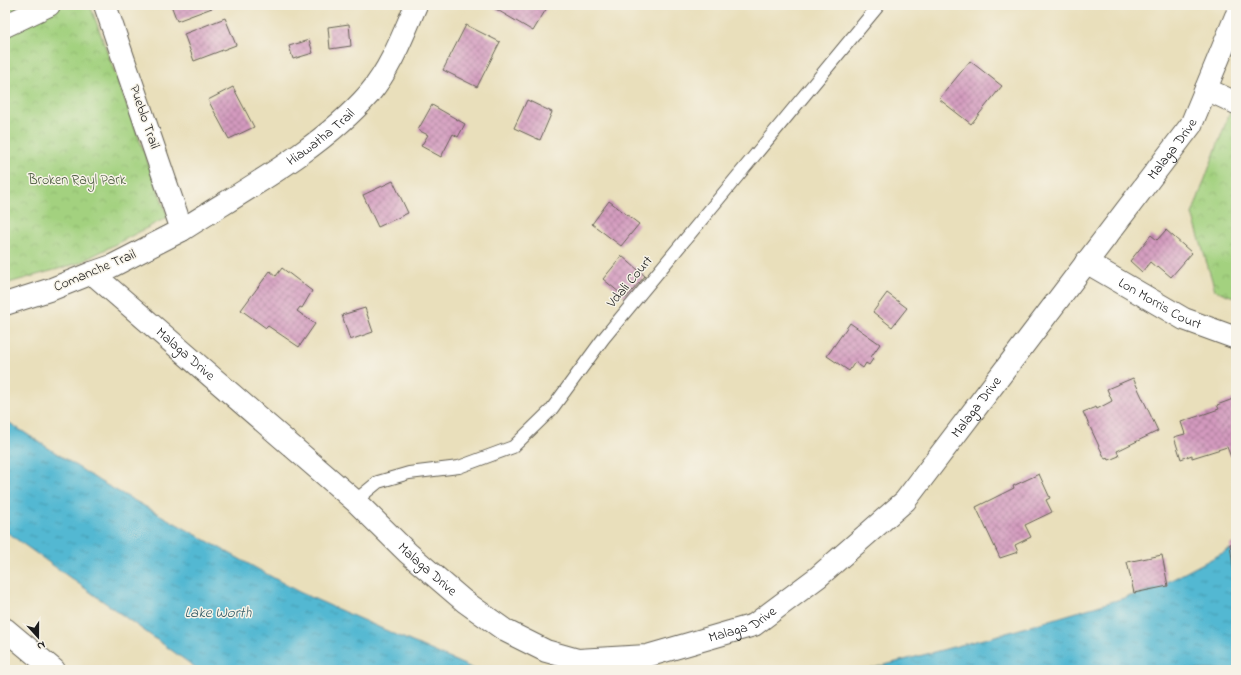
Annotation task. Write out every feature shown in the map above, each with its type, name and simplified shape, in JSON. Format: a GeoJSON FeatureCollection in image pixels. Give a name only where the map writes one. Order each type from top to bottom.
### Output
{"type":"FeatureCollection","features":[{"type":"Feature","properties":{"kind":"street"},"geometry":{"type":"LineString","coordinates":[[5,26],[49,5]]}},
{"type":"Feature","properties":{"kind":"street","name":"Pueblo Trail"},"geometry":{"type":"LineString","coordinates":[[105,5],[182,230]]}},
{"type":"Feature","properties":{"kind":"street","name":"Hiawatha Trail"},"geometry":{"type":"LineString","coordinates":[[182,230],[323,139],[374,88],[390,65],[416,5]]}},
{"type":"Feature","properties":{"kind":"street","name":"Malaga Drive"},"geometry":{"type":"LineString","coordinates":[[92,273],[355,502],[408,553],[464,601],[506,631],[546,650],[578,660],[647,656],[754,625],[818,577],[906,501],[1191,125],[1236,16]]}},
{"type":"Feature","properties":{"kind":"street"},"geometry":{"type":"LineString","coordinates":[[1206,89],[1236,103]]}},
{"type":"Feature","properties":{"kind":"street","name":"Comanche Trail"},"geometry":{"type":"LineString","coordinates":[[5,304],[52,289],[112,266],[182,230]]}},
{"type":"Feature","properties":{"kind":"street","name":"Lon Morris Court"},"geometry":{"type":"LineString","coordinates":[[1086,262],[1184,319],[1236,338]]}},
{"type":"Feature","properties":{"kind":"street"},"geometry":{"type":"LineString","coordinates":[[5,629],[54,670]]}},
{"type":"Feature","properties":{"kind":"lane","name":"Vdali Court"},"geometry":{"type":"LineString","coordinates":[[355,502],[378,482],[409,473],[459,467],[513,447],[552,410],[603,338],[879,5]]}},
{"type":"Feature","properties":{"kind":"green space","name":"Broken Rayl Park"},"geometry":{"type":"Polygon","coordinates":[[[5,5],[90,5],[168,217],[79,263],[5,284],[5,5]]]}},
{"type":"Feature","properties":{"kind":"green space"},"geometry":{"type":"Polygon","coordinates":[[[1236,95],[1236,298],[1215,290],[1192,214],[1236,95]]]}},
{"type":"Feature","properties":{"kind":"water","name":"Lake Worth"},"geometry":{"type":"Polygon","coordinates":[[[5,420],[101,482],[299,592],[476,670],[199,670],[5,531],[5,420]]]}},
{"type":"Feature","properties":{"kind":"water"},"geometry":{"type":"Polygon","coordinates":[[[1236,546],[1236,670],[866,670],[1010,632],[1154,589],[1236,546]]]}},
{"type":"Feature","properties":{"kind":"building"},"geometry":{"type":"Polygon","coordinates":[[[171,5],[220,5],[177,21],[171,5]]]}},
{"type":"Feature","properties":{"kind":"building"},"geometry":{"type":"Polygon","coordinates":[[[495,5],[548,6],[533,31],[494,8],[495,5]]]}},
{"type":"Feature","properties":{"kind":"building"},"geometry":{"type":"Polygon","coordinates":[[[225,18],[236,45],[194,61],[184,34],[225,18]]]}},
{"type":"Feature","properties":{"kind":"building"},"geometry":{"type":"Polygon","coordinates":[[[349,24],[351,46],[330,49],[328,27],[349,24]]]}},
{"type":"Feature","properties":{"kind":"building"},"geometry":{"type":"Polygon","coordinates":[[[466,25],[500,42],[477,87],[443,70],[466,25]]]}},
{"type":"Feature","properties":{"kind":"building"},"geometry":{"type":"Polygon","coordinates":[[[309,40],[313,53],[293,59],[289,46],[309,40]]]}},
{"type":"Feature","properties":{"kind":"building"},"geometry":{"type":"Polygon","coordinates":[[[970,61],[1002,86],[971,124],[939,99],[970,61]]]}},
{"type":"Feature","properties":{"kind":"building"},"geometry":{"type":"Polygon","coordinates":[[[233,87],[254,127],[229,139],[208,100],[233,87]]]}},
{"type":"Feature","properties":{"kind":"building"},"geometry":{"type":"Polygon","coordinates":[[[527,100],[552,112],[540,140],[514,128],[527,100]]]}},
{"type":"Feature","properties":{"kind":"building"},"geometry":{"type":"Polygon","coordinates":[[[432,105],[465,124],[458,137],[453,134],[441,157],[421,146],[428,135],[418,130],[432,105]]]}},
{"type":"Feature","properties":{"kind":"building"},"geometry":{"type":"Polygon","coordinates":[[[393,181],[408,213],[378,227],[363,195],[393,181]]]}},
{"type":"Feature","properties":{"kind":"building"},"geometry":{"type":"Polygon","coordinates":[[[609,201],[639,224],[621,246],[592,224],[609,201]]]}},
{"type":"Feature","properties":{"kind":"building"},"geometry":{"type":"Polygon","coordinates":[[[1166,230],[1192,253],[1171,277],[1158,266],[1157,268],[1150,262],[1142,272],[1130,261],[1151,235],[1157,240],[1166,230]]]}},
{"type":"Feature","properties":{"kind":"building"},"geometry":{"type":"Polygon","coordinates":[[[622,256],[645,276],[626,298],[603,279],[622,256]]]}},
{"type":"Feature","properties":{"kind":"building"},"geometry":{"type":"Polygon","coordinates":[[[282,268],[312,291],[302,308],[300,307],[297,311],[315,324],[299,347],[268,326],[266,328],[241,310],[270,271],[276,276],[282,268]]]}},
{"type":"Feature","properties":{"kind":"building"},"geometry":{"type":"Polygon","coordinates":[[[887,293],[907,308],[892,327],[873,312],[887,293]]]}},
{"type":"Feature","properties":{"kind":"building"},"geometry":{"type":"Polygon","coordinates":[[[365,308],[373,332],[350,340],[342,315],[365,308]]]}},
{"type":"Feature","properties":{"kind":"building"},"geometry":{"type":"Polygon","coordinates":[[[850,323],[880,344],[871,357],[873,359],[869,365],[866,363],[863,368],[855,362],[849,371],[827,356],[850,323]]]}},
{"type":"Feature","properties":{"kind":"building"},"geometry":{"type":"Polygon","coordinates":[[[1133,378],[1158,431],[1117,451],[1119,456],[1109,460],[1108,458],[1105,459],[1083,412],[1096,407],[1097,409],[1112,401],[1107,389],[1133,378]]]}},
{"type":"Feature","properties":{"kind":"building"},"geometry":{"type":"Polygon","coordinates":[[[1233,399],[1236,407],[1236,455],[1231,457],[1227,447],[1192,458],[1192,455],[1181,459],[1174,437],[1185,434],[1181,422],[1219,409],[1217,405],[1233,399]]]}},
{"type":"Feature","properties":{"kind":"building"},"geometry":{"type":"Polygon","coordinates":[[[1039,474],[1050,498],[1046,500],[1052,512],[1025,525],[1031,537],[1015,545],[1018,552],[1000,558],[976,507],[1014,488],[1013,486],[1039,474]]]}},
{"type":"Feature","properties":{"kind":"building"},"geometry":{"type":"Polygon","coordinates":[[[1236,543],[1236,575],[1234,575],[1230,544],[1236,543]]]}},
{"type":"Feature","properties":{"kind":"building"},"geometry":{"type":"Polygon","coordinates":[[[1162,555],[1168,586],[1134,593],[1127,562],[1162,555]]]}}]}
